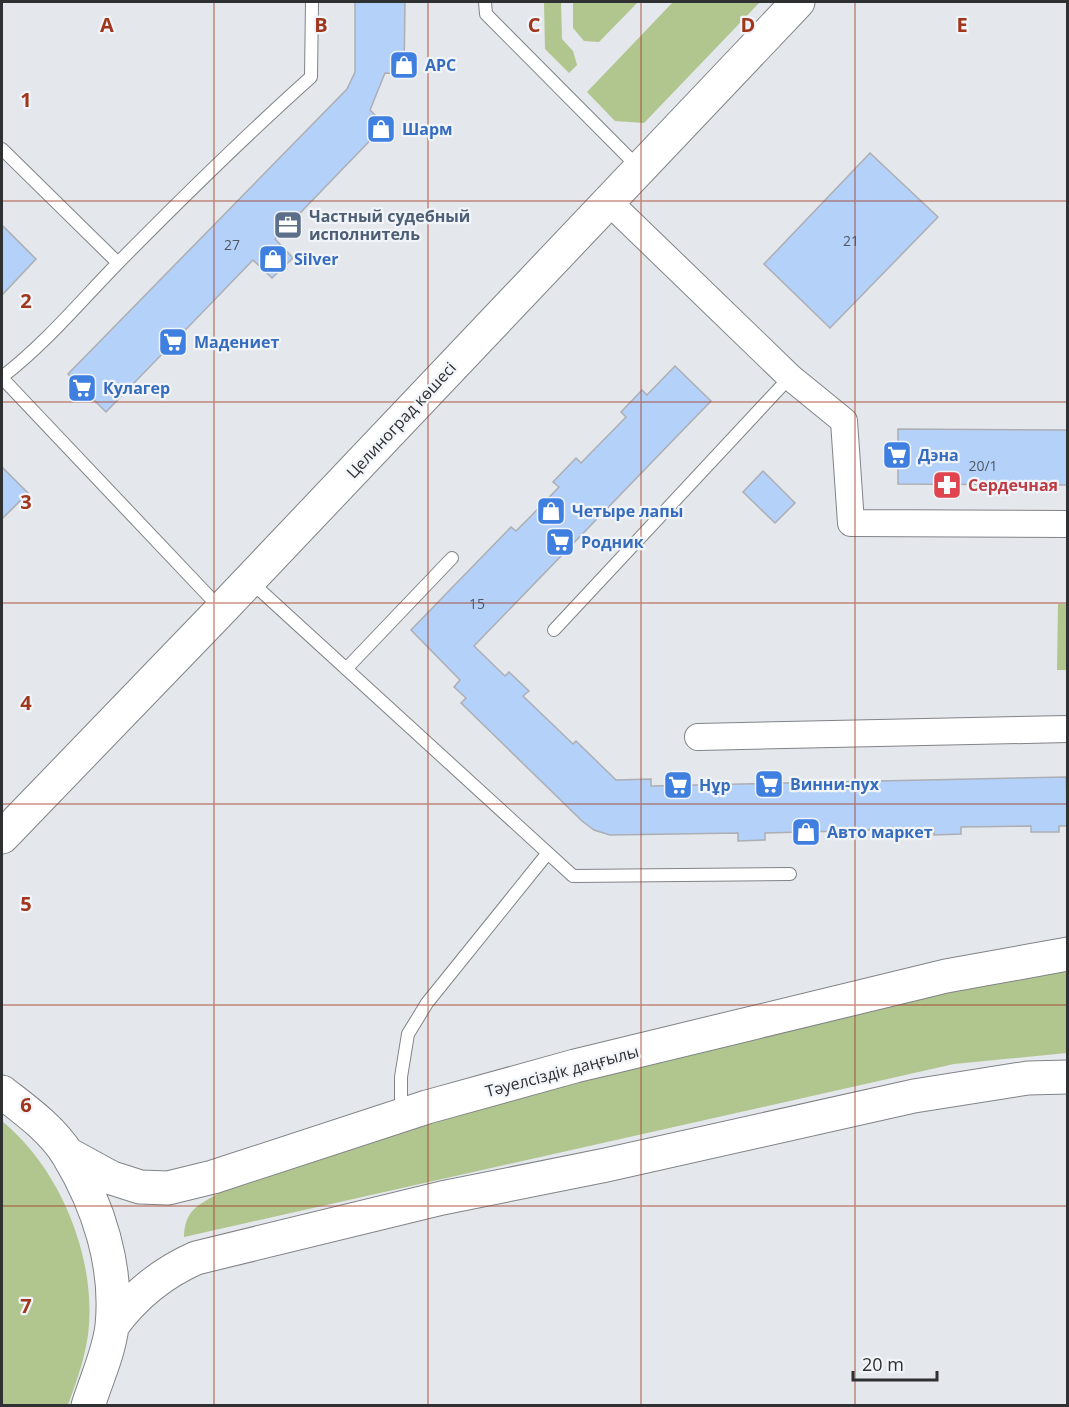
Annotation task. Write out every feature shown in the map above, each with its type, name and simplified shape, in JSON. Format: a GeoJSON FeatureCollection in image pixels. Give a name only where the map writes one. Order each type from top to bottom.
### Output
{"type":"FeatureCollection","features":[{"type":"Feature","properties":{"kind":"street","name":"Целиноград көшесі"},"geometry":{"type":"LineString","coordinates":[[2,837],[222,609],[798,2]]}},
{"type":"Feature","properties":{"kind":"street"},"geometry":{"type":"LineString","coordinates":[[608,201],[790,376],[844,421],[851,524],[1068,524]]}},
{"type":"Feature","properties":{"kind":"street"},"geometry":{"type":"LineString","coordinates":[[698,737],[1068,729]]}},
{"type":"Feature","properties":{"kind":"street","name":"Тәуелсіздік даңғылы"},"geometry":{"type":"LineString","coordinates":[[68,1154],[112,1178],[140,1187],[168,1188],[213,1177],[401,1115],[575,1066],[913,984],[1068,954]]}},
{"type":"Feature","properties":{"kind":"street"},"geometry":{"type":"LineString","coordinates":[[112,1326],[126,1306],[146,1288],[174,1267],[196,1258],[442,1198],[606,1165],[914,1096],[1028,1078],[1068,1077]]}},
{"type":"Feature","properties":{"kind":"street"},"geometry":{"type":"LineString","coordinates":[[2,1092],[44,1127],[68,1154],[93,1206],[105,1241],[114,1285],[112,1326],[88,1406]]}},
{"type":"Feature","properties":{"kind":"lane"},"geometry":{"type":"LineString","coordinates":[[222,609],[2,378],[25,359],[118,263],[310,77],[312,2]]}},
{"type":"Feature","properties":{"kind":"lane"},"geometry":{"type":"LineString","coordinates":[[485,2],[486,14],[639,168]]}},
{"type":"Feature","properties":{"kind":"lane"},"geometry":{"type":"LineString","coordinates":[[2,149],[118,263]]}},
{"type":"Feature","properties":{"kind":"lane"},"geometry":{"type":"LineString","coordinates":[[554,630],[790,376]]}},
{"type":"Feature","properties":{"kind":"lane"},"geometry":{"type":"LineString","coordinates":[[346,669],[452,558]]}},
{"type":"Feature","properties":{"kind":"lane"},"geometry":{"type":"LineString","coordinates":[[249,580],[573,876],[790,874]]}},
{"type":"Feature","properties":{"kind":"lane"},"geometry":{"type":"LineString","coordinates":[[401,1115],[401,1077],[408,1034],[433,994],[547,854]]}},
{"type":"Feature","properties":{"kind":"green space"},"geometry":{"type":"Polygon","coordinates":[[[544,2],[561,2],[562,39],[573,51],[577,65],[569,73],[545,49],[544,2]]]}},
{"type":"Feature","properties":{"kind":"green space"},"geometry":{"type":"Polygon","coordinates":[[[573,2],[638,2],[599,42],[584,41],[573,28],[573,2]]]}},
{"type":"Feature","properties":{"kind":"green space"},"geometry":{"type":"Polygon","coordinates":[[[673,2],[760,2],[644,123],[615,121],[587,92],[673,2]]]}},
{"type":"Feature","properties":{"kind":"green space"},"geometry":{"type":"Polygon","coordinates":[[[1058,604],[1067,604],[1067,670],[1057,670],[1058,604]]]}},
{"type":"Feature","properties":{"kind":"green space"},"geometry":{"type":"Polygon","coordinates":[[[1067,969],[1067,1053],[954,1064],[184,1237],[190,1215],[219,1193],[513,1097],[966,986],[1067,969]]]}},
{"type":"Feature","properties":{"kind":"green space"},"geometry":{"type":"Polygon","coordinates":[[[2,1121],[40,1162],[56,1187],[69,1213],[86,1269],[89,1297],[88,1335],[68,1405],[2,1405],[2,1121]]]}},
{"type":"Feature","properties":{"kind":"building"},"geometry":{"type":"Polygon","coordinates":[[[355,2],[405,2],[404,74],[385,73],[370,110],[385,125],[275,239],[293,258],[272,278],[253,260],[106,412],[68,374],[347,89],[355,72],[355,2]]]}},
{"type":"Feature","properties":{"kind":"building"},"geometry":{"type":"Polygon","coordinates":[[[870,153],[938,217],[830,328],[764,264],[870,153]]]}},
{"type":"Feature","properties":{"kind":"building"},"geometry":{"type":"Polygon","coordinates":[[[2,225],[36,259],[2,295],[2,225]]]}},
{"type":"Feature","properties":{"kind":"building"},"geometry":{"type":"Polygon","coordinates":[[[675,366],[711,401],[474,646],[505,676],[509,672],[529,691],[523,696],[573,744],[576,741],[616,780],[651,779],[651,786],[1066,777],[1068,826],[1059,826],[1059,832],[1031,832],[1031,826],[961,827],[961,834],[934,835],[934,828],[864,830],[864,837],[840,838],[840,831],[765,833],[765,840],[738,841],[738,833],[610,835],[594,830],[582,821],[461,703],[466,698],[454,687],[460,680],[411,630],[511,527],[516,531],[559,487],[553,482],[576,458],[581,463],[626,417],[621,412],[642,390],[647,395],[675,366]]]}},
{"type":"Feature","properties":{"kind":"building"},"geometry":{"type":"Polygon","coordinates":[[[898,429],[1068,430],[1068,485],[898,484],[898,429]]]}},
{"type":"Feature","properties":{"kind":"building"},"geometry":{"type":"Polygon","coordinates":[[[2,467],[28,493],[2,519],[2,467]]]}},
{"type":"Feature","properties":{"kind":"building"},"geometry":{"type":"Polygon","coordinates":[[[763,471],[795,503],[775,523],[743,492],[763,471]]]}},
{"type":"Feature","properties":{"kind":"place","name":"АРС"},"geometry":{"type":"Point","coordinates":[404,65]}},
{"type":"Feature","properties":{"kind":"place","name":"Шарм"},"geometry":{"type":"Point","coordinates":[381,129]}},
{"type":"Feature","properties":{"kind":"place","name":"Частный судебный исполнитель"},"geometry":{"type":"Point","coordinates":[288,225]}},
{"type":"Feature","properties":{"kind":"place","name":"Silver"},"geometry":{"type":"Point","coordinates":[273,259]}},
{"type":"Feature","properties":{"kind":"place","name":"Мадениет"},"geometry":{"type":"Point","coordinates":[173,342]}},
{"type":"Feature","properties":{"kind":"place","name":"Кулагер"},"geometry":{"type":"Point","coordinates":[82,388]}},
{"type":"Feature","properties":{"kind":"place","name":"Дэна"},"geometry":{"type":"Point","coordinates":[897,455]}},
{"type":"Feature","properties":{"kind":"place","name":"Сердечная"},"geometry":{"type":"Point","coordinates":[947,485]}},
{"type":"Feature","properties":{"kind":"place","name":"Четыре лапы"},"geometry":{"type":"Point","coordinates":[551,511]}},
{"type":"Feature","properties":{"kind":"place","name":"Родник"},"geometry":{"type":"Point","coordinates":[560,542]}},
{"type":"Feature","properties":{"kind":"place","name":"Винни-пух"},"geometry":{"type":"Point","coordinates":[769,784]}},
{"type":"Feature","properties":{"kind":"place","name":"Нұр"},"geometry":{"type":"Point","coordinates":[678,785]}},
{"type":"Feature","properties":{"kind":"place","name":"Авто маркет"},"geometry":{"type":"Point","coordinates":[806,832]}}]}
